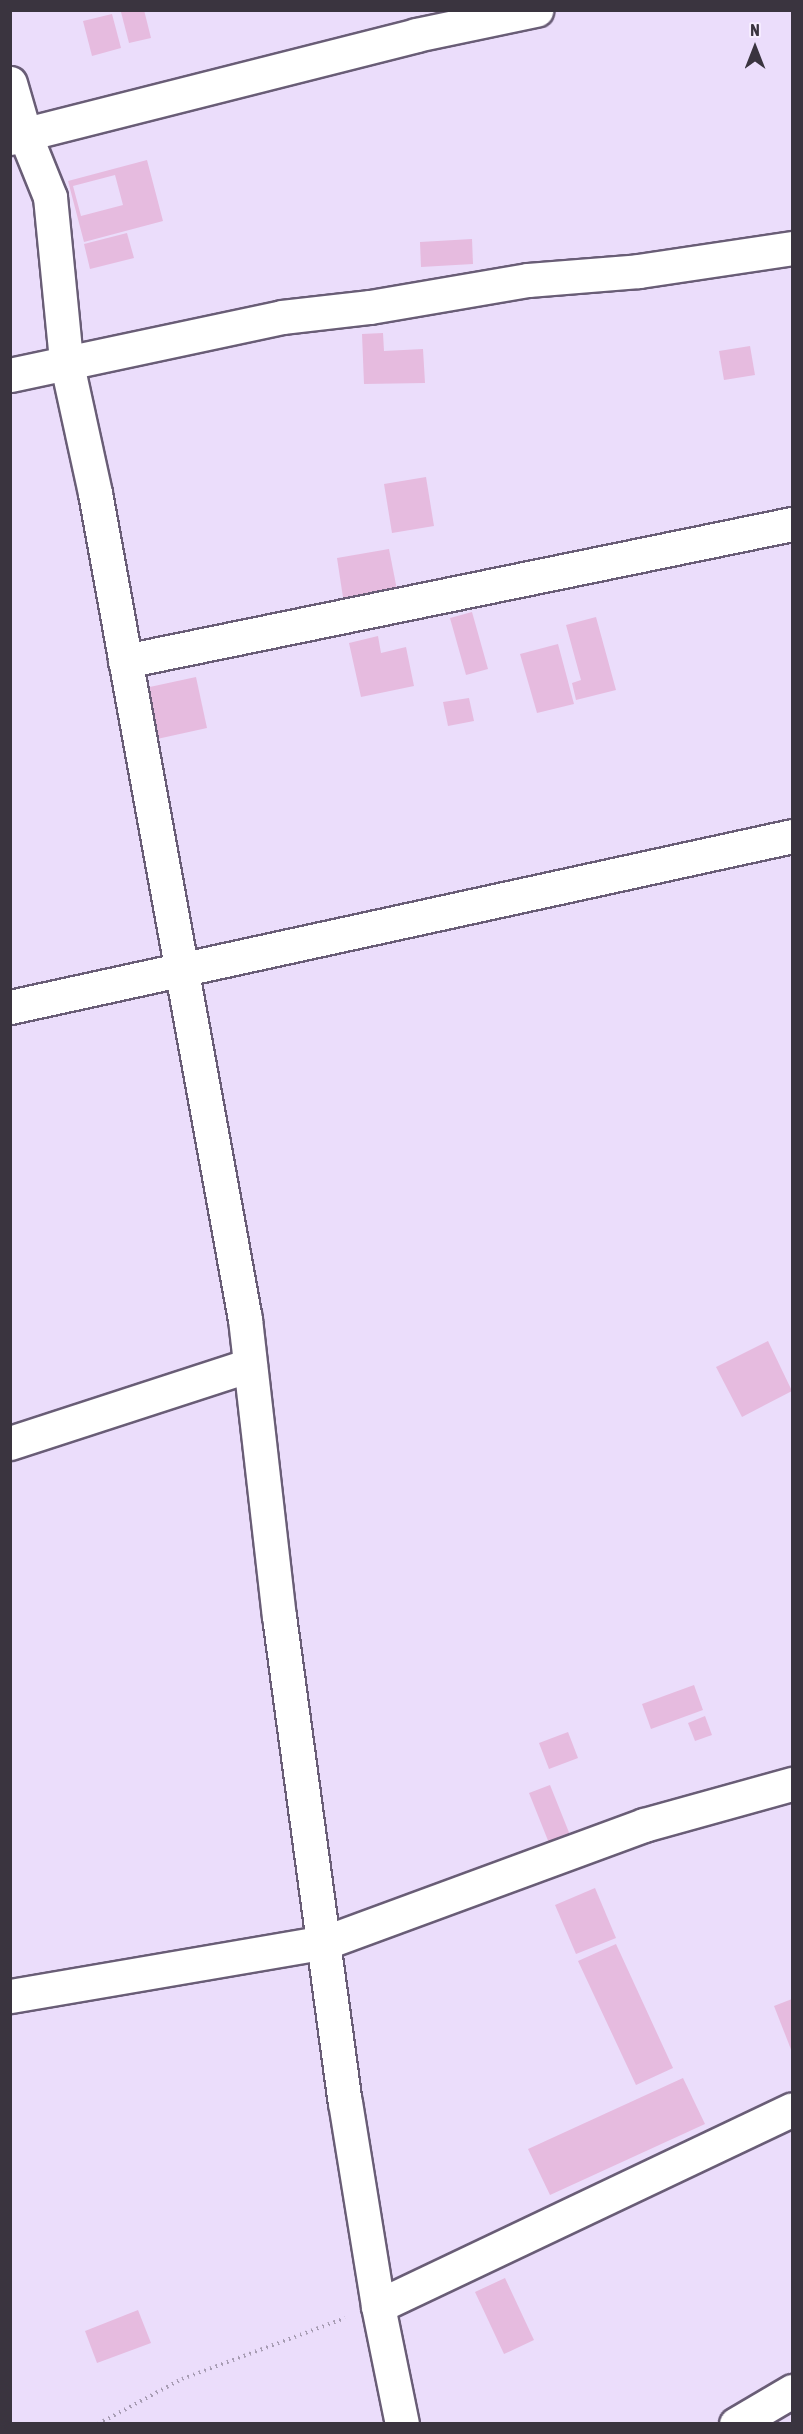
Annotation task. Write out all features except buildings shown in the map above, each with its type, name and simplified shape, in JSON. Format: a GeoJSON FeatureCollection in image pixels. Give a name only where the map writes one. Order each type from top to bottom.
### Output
{"type":"FeatureCollection","features":[{"type":"Feature","properties":{"kind":"street"},"geometry":{"type":"LineString","coordinates":[[18,137],[414,23],[536,10]]}},
{"type":"Feature","properties":{"kind":"street"},"geometry":{"type":"LineString","coordinates":[[10,83],[18,137],[50,197],[66,360],[125,661],[179,970],[245,1318],[279,1616],[326,1942],[344,2091],[378,2306],[402,2424]]}},
{"type":"Feature","properties":{"kind":"street"},"geometry":{"type":"LineString","coordinates":[[10,375],[66,360],[282,317],[370,307],[528,280],[639,271],[792,248]]}},
{"type":"Feature","properties":{"kind":"street"},"geometry":{"type":"LineString","coordinates":[[125,661],[792,524]]}},
{"type":"Feature","properties":{"kind":"street"},"geometry":{"type":"LineString","coordinates":[[10,1007],[792,836]]}},
{"type":"Feature","properties":{"kind":"street"},"geometry":{"type":"LineString","coordinates":[[10,1443],[250,1365]]}},
{"type":"Feature","properties":{"kind":"street"},"geometry":{"type":"LineString","coordinates":[[10,1996],[326,1942],[644,1825],[792,1784]]}},
{"type":"Feature","properties":{"kind":"street"},"geometry":{"type":"LineString","coordinates":[[378,2306],[792,2109]]}},
{"type":"Feature","properties":{"kind":"street"},"geometry":{"type":"LineString","coordinates":[[736,2424],[792,2391]]}},
{"type":"Feature","properties":{"kind":"path"},"geometry":{"type":"LineString","coordinates":[[98,2424],[182,2379],[378,2306]]}}]}
